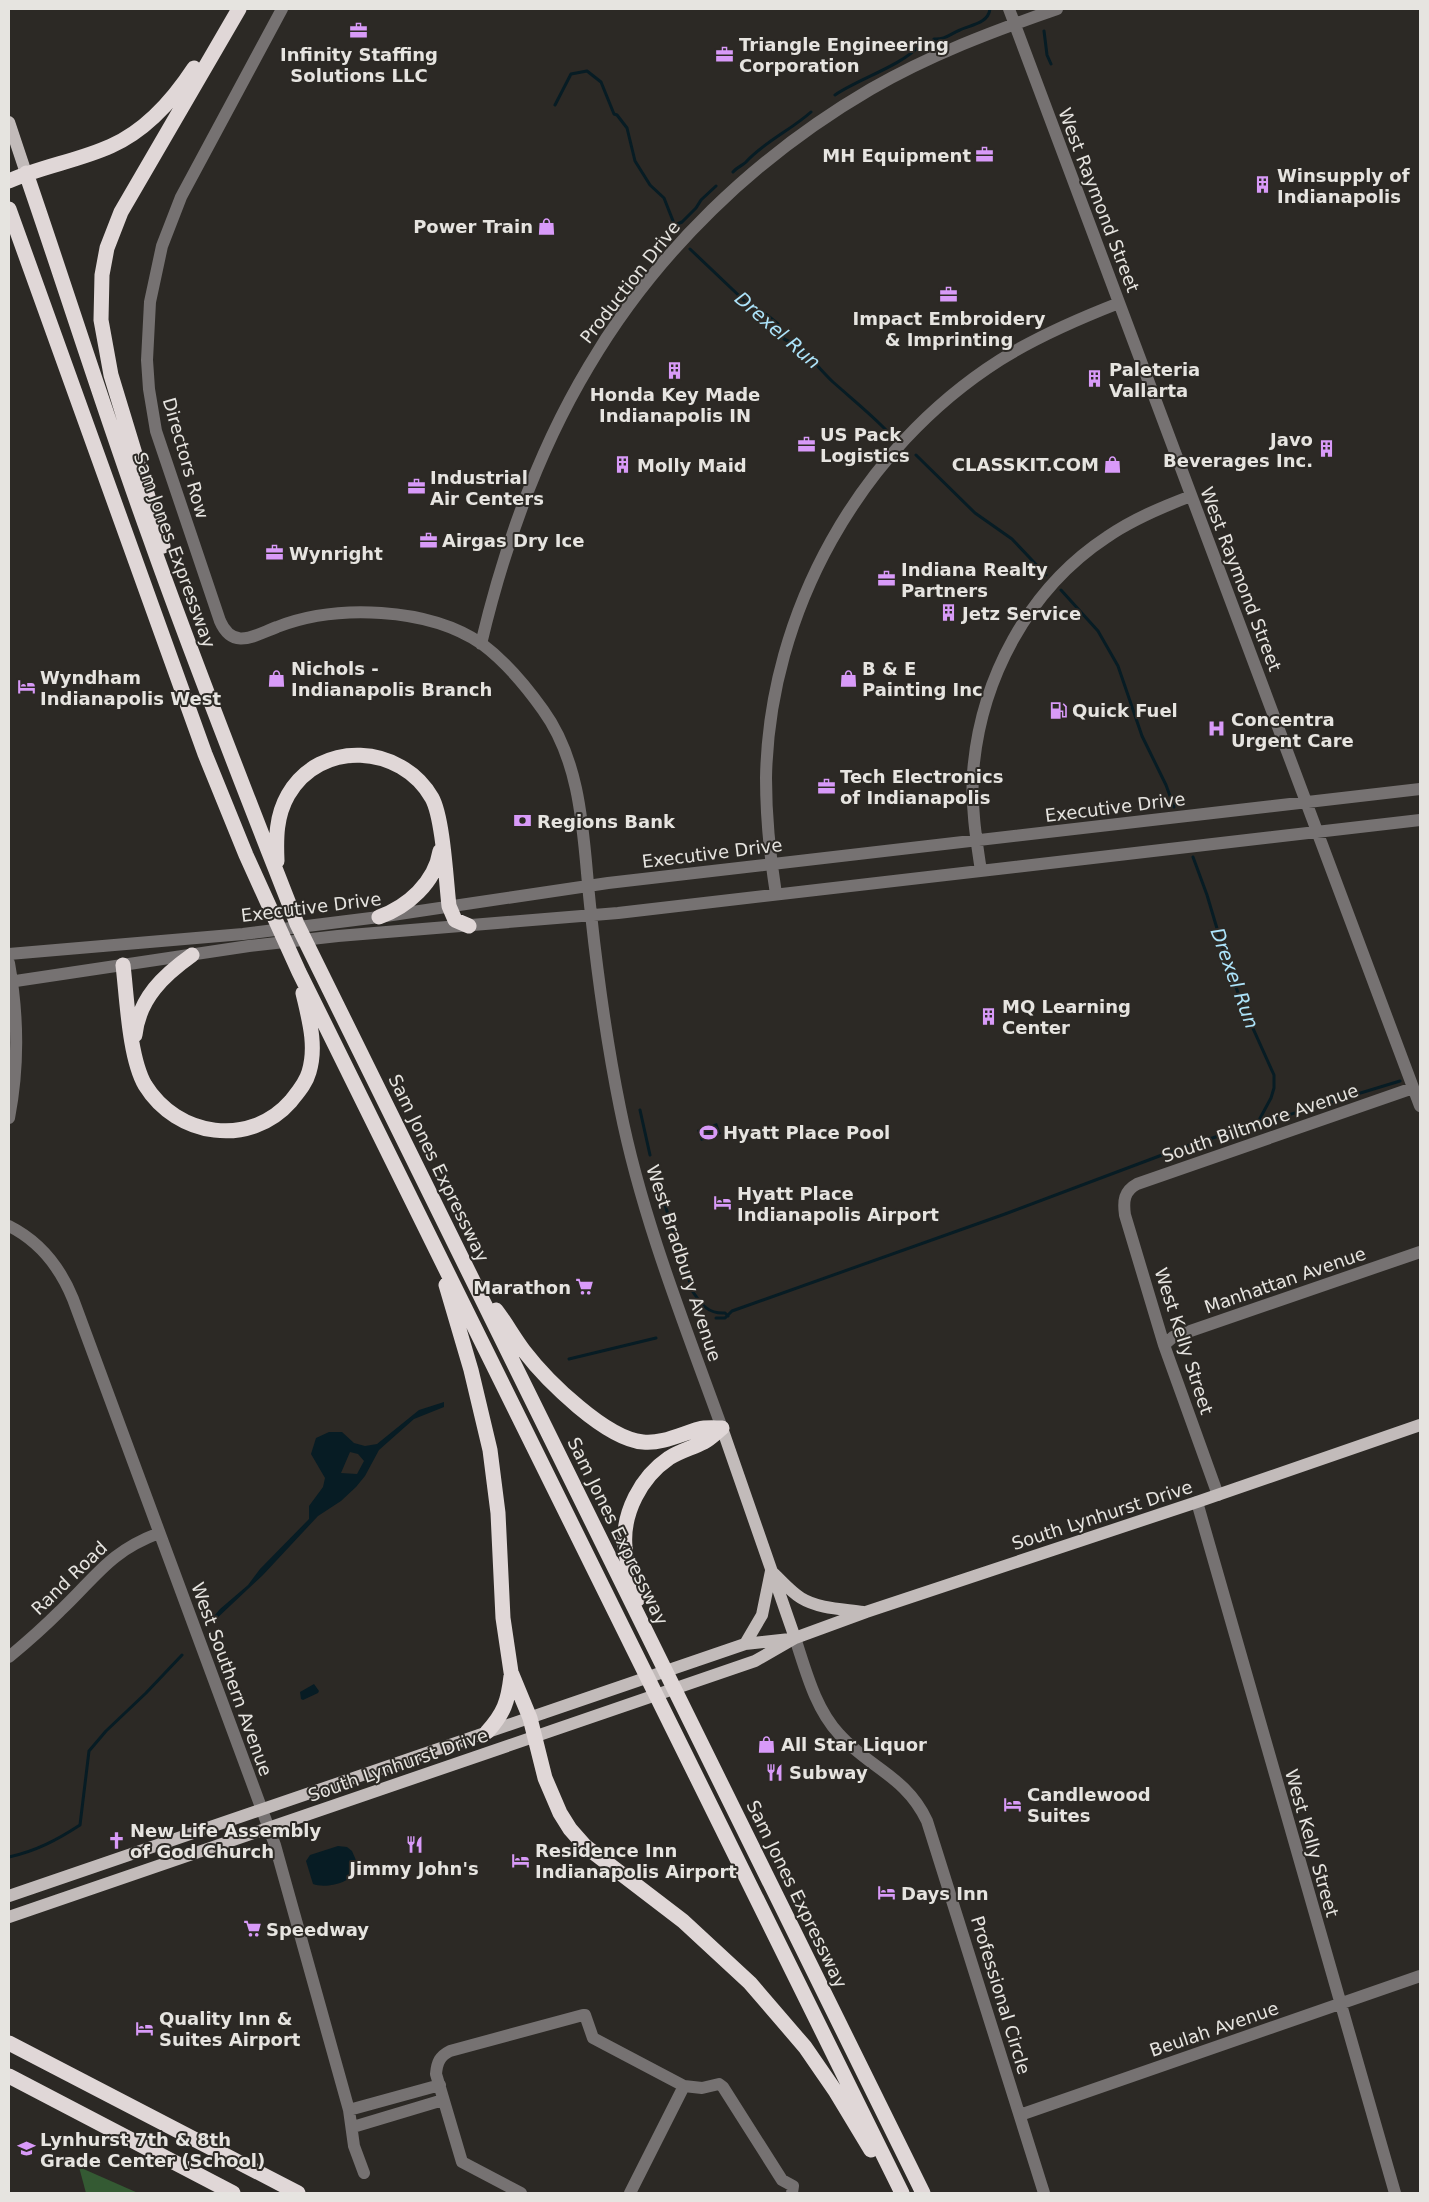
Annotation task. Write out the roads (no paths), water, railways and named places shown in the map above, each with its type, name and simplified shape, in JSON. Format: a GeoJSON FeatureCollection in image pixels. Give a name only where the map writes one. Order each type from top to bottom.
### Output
{"type":"FeatureCollection","features":[{"type":"Feature","properties":{"kind":"highway"},"geometry":{"type":"LineString","coordinates":[[9,181],[26,173],[110,147],[131,136],[171,100],[234,9]]}},
{"type":"Feature","properties":{"kind":"highway"},"geometry":{"type":"LineString","coordinates":[[200,677],[111,375],[101,320],[102,275],[107,248],[121,212],[239,9]]}},
{"type":"Feature","properties":{"kind":"highway","name":"Sam Jones Expressway"},"geometry":{"type":"LineString","coordinates":[[26,173],[98,392],[200,677],[297,924],[923,2193]]}},
{"type":"Feature","properties":{"kind":"highway"},"geometry":{"type":"LineString","coordinates":[[9,209],[205,754],[246,855],[299,972],[900,2193]]}},
{"type":"Feature","properties":{"kind":"highway"},"geometry":{"type":"LineString","coordinates":[[9,242],[30,266]]}},
{"type":"Feature","properties":{"kind":"highway"},"geometry":{"type":"LineString","coordinates":[[278,875],[277,828],[288,796],[299,780],[309,770],[330,759],[344,755],[378,756],[396,763],[413,775],[434,803],[438,817],[449,906],[455,920],[469,926]]}},
{"type":"Feature","properties":{"kind":"highway"},"geometry":{"type":"LineString","coordinates":[[379,917],[400,907],[420,890],[432,874],[439,856],[441,842]]}},
{"type":"Feature","properties":{"kind":"highway"},"geometry":{"type":"LineString","coordinates":[[133,1049],[137,1022],[149,996],[167,973],[192,955]]}},
{"type":"Feature","properties":{"kind":"highway"},"geometry":{"type":"LineString","coordinates":[[123,965],[133,1049],[146,1086],[158,1101],[183,1121],[196,1127],[218,1132],[243,1130],[262,1123],[283,1110],[298,1094],[308,1076],[312,1062],[312,1032],[299,972]]}},
{"type":"Feature","properties":{"kind":"highway"},"geometry":{"type":"LineString","coordinates":[[432,1240],[471,1370],[490,1450],[498,1513],[503,1618],[511,1672],[530,1718],[545,1778],[560,1813],[570,1829],[594,1854],[714,1948],[773,2008],[826,2078],[900,2193]]}},
{"type":"Feature","properties":{"kind":"highway"},"geometry":{"type":"LineString","coordinates":[[461,1257],[531,1360],[571,1400],[617,1434],[635,1441],[650,1442],[664,1440],[702,1428],[722,1428]]}},
{"type":"Feature","properties":{"kind":"highway"},"geometry":{"type":"LineString","coordinates":[[653,1646],[628,1561],[625,1542],[629,1513],[636,1495],[653,1472],[671,1456],[704,1442],[722,1428]]}},
{"type":"Feature","properties":{"kind":"highway"},"geometry":{"type":"LineString","coordinates":[[487,1732],[500,1716],[507,1702],[511,1672]]}},
{"type":"Feature","properties":{"kind":"highway"},"geometry":{"type":"LineString","coordinates":[[9,2043],[298,2193]]}},
{"type":"Feature","properties":{"kind":"highway"},"geometry":{"type":"LineString","coordinates":[[9,2076],[233,2193]]}},
{"type":"Feature","properties":{"kind":"highway"},"geometry":{"type":"LineString","coordinates":[[894,2135],[929,2193]]}},
{"type":"Feature","properties":{"kind":"main road","name":"Sam Jones Expressway"},"geometry":{"type":"LineString","coordinates":[[9,122],[26,173]]}},
{"type":"Feature","properties":{"kind":"main road","name":"South Lynhurst Drive"},"geometry":{"type":"LineString","coordinates":[[9,1917],[755,1661],[795,1638],[866,1612],[1218,1495],[1420,1425]]}},
{"type":"Feature","properties":{"kind":"main road","name":"West Bradbury Avenue"},"geometry":{"type":"LineString","coordinates":[[722,1428],[795,1638]]}},
{"type":"Feature","properties":{"kind":"main road"},"geometry":{"type":"LineString","coordinates":[[771,1571],[808,1602],[866,1612]]}},
{"type":"Feature","properties":{"kind":"main road"},"geometry":{"type":"LineString","coordinates":[[745,1644],[762,1615],[771,1571]]}},
{"type":"Feature","properties":{"kind":"main road","name":"South Lynhurst Drive"},"geometry":{"type":"LineString","coordinates":[[9,1896],[745,1644],[795,1638]]}},
{"type":"Feature","properties":{"kind":"street","name":"Directors Row"},"geometry":{"type":"LineString","coordinates":[[282,9],[181,197],[157,264],[148,321],[149,389],[156,431],[220,621],[223,628],[233,636],[250,639],[299,619],[327,614],[361,612],[418,619],[463,634],[481,644]]}},
{"type":"Feature","properties":{"kind":"street","name":"West Raymond Street"},"geometry":{"type":"LineString","coordinates":[[1009,9],[1420,1106]]}},
{"type":"Feature","properties":{"kind":"street","name":"Production Drive"},"geometry":{"type":"LineString","coordinates":[[481,644],[494,589],[518,516],[565,408],[588,366],[621,317],[672,252],[709,213],[755,172],[801,135],[841,107],[951,49],[1014,23],[1058,9]]}},
{"type":"Feature","properties":{"kind":"street"},"geometry":{"type":"LineString","coordinates":[[776,894],[766,778],[768,748],[786,652],[799,611],[824,553],[846,516],[876,473],[903,441],[962,387],[1028,343],[1066,324],[1119,303]]}},
{"type":"Feature","properties":{"kind":"street"},"geometry":{"type":"LineString","coordinates":[[981,871],[973,816],[973,780],[980,725],[989,692],[1023,622],[1054,583],[1096,545],[1137,519],[1192,496]]}},
{"type":"Feature","properties":{"kind":"street"},"geometry":{"type":"LineString","coordinates":[[481,644],[509,669],[529,691],[546,714],[560,739],[571,767],[576,792],[588,886]]}},
{"type":"Feature","properties":{"kind":"street","name":"Executive Drive"},"geometry":{"type":"LineString","coordinates":[[9,954],[244,934],[379,917],[588,886],[1420,789]]}},
{"type":"Feature","properties":{"kind":"street","name":"Executive Drive"},"geometry":{"type":"LineString","coordinates":[[10,982],[249,946],[338,936],[591,916],[1420,820]]}},
{"type":"Feature","properties":{"kind":"street","name":"West Bradbury Avenue"},"geometry":{"type":"LineString","coordinates":[[588,886],[607,1038],[628,1146],[660,1257],[722,1428]]}},
{"type":"Feature","properties":{"kind":"street"},"geometry":{"type":"LineString","coordinates":[[115,945],[123,965]]}},
{"type":"Feature","properties":{"kind":"street"},"geometry":{"type":"LineString","coordinates":[[9,965],[16,1062],[9,1118]]}},
{"type":"Feature","properties":{"kind":"street","name":"South Biltmore Avenue"},"geometry":{"type":"LineString","coordinates":[[1125,1197],[1127,1191],[1137,1184],[1413,1088]]}},
{"type":"Feature","properties":{"kind":"street","name":"West Kelly Street"},"geometry":{"type":"LineString","coordinates":[[1125,1197],[1125,1215],[1164,1344],[1218,1495]]}},
{"type":"Feature","properties":{"kind":"street","name":"West Southern Avenue"},"geometry":{"type":"LineString","coordinates":[[9,1226],[27,1237],[42,1250],[58,1269],[67,1286],[269,1828],[293,1905],[349,2110],[353,2127],[354,2146],[364,2173]]}},
{"type":"Feature","properties":{"kind":"street","name":"Manhattan Avenue"},"geometry":{"type":"LineString","coordinates":[[1164,1344],[1173,1337],[1420,1252]]}},
{"type":"Feature","properties":{"kind":"street","name":"West Kelly Street"},"geometry":{"type":"LineString","coordinates":[[1197,1502],[1395,2193]]}},
{"type":"Feature","properties":{"kind":"street","name":"Rand Road"},"geometry":{"type":"LineString","coordinates":[[9,1657],[60,1611],[111,1559],[135,1542],[159,1533]]}},
{"type":"Feature","properties":{"kind":"street","name":"Professional Circle"},"geometry":{"type":"LineString","coordinates":[[795,1638],[814,1693],[830,1724],[850,1746],[904,1787],[918,1804],[928,1821],[1020,2115]]}},
{"type":"Feature","properties":{"kind":"street","name":"Beulah Avenue"},"geometry":{"type":"LineString","coordinates":[[1020,2115],[1420,1976]]}},
{"type":"Feature","properties":{"kind":"street"},"geometry":{"type":"LineString","coordinates":[[521,2193],[462,2162],[436,2074],[437,2065],[440,2058],[448,2052],[585,2015],[593,2038],[684,2086],[702,2088],[719,2084],[723,2087],[782,2180],[793,2186],[792,2193]]}},
{"type":"Feature","properties":{"kind":"street"},"geometry":{"type":"LineString","coordinates":[[349,2110],[440,2085]]}},
{"type":"Feature","properties":{"kind":"street"},"geometry":{"type":"LineString","coordinates":[[630,2193],[684,2086]]}},
{"type":"Feature","properties":{"kind":"street"},"geometry":{"type":"LineString","coordinates":[[353,2127],[443,2100]]}},
{"type":"Feature","properties":{"kind":"street"},"geometry":{"type":"LineString","coordinates":[[1020,2115],[1044,2193]]}},
{"type":"Feature","properties":{"kind":"water","name":"Hyatt Place Pool"},"geometry":{"type":"Polygon","coordinates":[[[717,1123],[721,1134],[701,1141],[697,1130],[717,1123]]]}},
{"type":"Feature","properties":{"kind":"water"},"geometry":{"type":"Polygon","coordinates":[[[444,1402],[444,1407],[414,1419],[379,1450],[365,1476],[356,1487],[341,1501],[318,1516],[263,1575],[213,1622],[214,1616],[220,1609],[248,1585],[260,1569],[309,1519],[309,1506],[323,1487],[325,1478],[311,1454],[316,1438],[329,1432],[342,1432],[354,1443],[365,1446],[377,1444],[419,1410],[444,1402]],[[350,1452],[341,1473],[357,1474],[364,1461],[358,1454],[350,1452]]]}},
{"type":"Feature","properties":{"kind":"water"},"geometry":{"type":"Polygon","coordinates":[[[314,1684],[319,1691],[318,1693],[303,1700],[301,1699],[300,1692],[314,1684]]]}},
{"type":"Feature","properties":{"kind":"water"},"geometry":{"type":"Polygon","coordinates":[[[338,1846],[347,1847],[352,1851],[357,1864],[355,1872],[346,1880],[332,1885],[313,1884],[306,1861],[310,1855],[338,1846]]]}},
{"type":"Feature","properties":{"kind":"waterway"},"geometry":{"type":"LineString","coordinates":[[835,95],[902,60],[919,46],[923,48],[930,45],[934,39],[944,38],[982,21],[989,14],[990,9]]}},
{"type":"Feature","properties":{"kind":"waterway"},"geometry":{"type":"LineString","coordinates":[[1044,31],[1047,55],[1051,64]]}},
{"type":"Feature","properties":{"kind":"waterway","name":"Drexel Run"},"geometry":{"type":"LineString","coordinates":[[555,105],[571,74],[587,71],[601,82],[614,114],[617,115],[627,128],[635,161],[650,185],[664,198],[677,231]]}},
{"type":"Feature","properties":{"kind":"waterway"},"geometry":{"type":"LineString","coordinates":[[733,172],[761,148],[811,112]]}},
{"type":"Feature","properties":{"kind":"waterway"},"geometry":{"type":"LineString","coordinates":[[675,225],[682,222],[716,186]]}},
{"type":"Feature","properties":{"kind":"waterway","name":"Drexel Run"},"geometry":{"type":"LineString","coordinates":[[690,249],[752,308],[767,315],[778,324],[784,339],[805,353],[833,382],[888,432]]}},
{"type":"Feature","properties":{"kind":"waterway","name":"Drexel Run"},"geometry":{"type":"LineString","coordinates":[[916,455],[975,513],[1012,539],[1046,575]]}},
{"type":"Feature","properties":{"kind":"waterway","name":"Drexel Run"},"geometry":{"type":"LineString","coordinates":[[1061,590],[1098,631],[1118,666],[1142,736],[1166,785],[1174,807]]}},
{"type":"Feature","properties":{"kind":"waterway","name":"Drexel Run"},"geometry":{"type":"LineString","coordinates":[[1193,857],[1242,1004],[1274,1075],[1274,1088],[1271,1098],[1258,1122]]}},
{"type":"Feature","properties":{"kind":"waterway"},"geometry":{"type":"LineString","coordinates":[[716,1318],[725,1318],[732,1311],[1005,1214],[1186,1146],[1400,1081]]}},
{"type":"Feature","properties":{"kind":"waterway"},"geometry":{"type":"LineString","coordinates":[[640,1110],[650,1155]]}},
{"type":"Feature","properties":{"kind":"waterway"},"geometry":{"type":"LineString","coordinates":[[656,1177],[693,1292],[706,1308],[714,1312],[725,1313],[728,1316]]}},
{"type":"Feature","properties":{"kind":"waterway"},"geometry":{"type":"LineString","coordinates":[[569,1359],[656,1338]]}},
{"type":"Feature","properties":{"kind":"waterway"},"geometry":{"type":"LineString","coordinates":[[9,1857],[28,1852],[46,1844],[80,1825],[89,1751],[106,1731],[182,1655]]}},
{"type":"Feature","properties":{"kind":"place","name":"Infinity Staffing Solutions LLC"},"geometry":{"type":"Point","coordinates":[359,31]}},
{"type":"Feature","properties":{"kind":"place","name":"Triangle Engineering Corporation"},"geometry":{"type":"Point","coordinates":[725,54]}},
{"type":"Feature","properties":{"kind":"place","name":"MH Equipment"},"geometry":{"type":"Point","coordinates":[985,155]}},
{"type":"Feature","properties":{"kind":"place","name":"Winsupply of Indianapolis"},"geometry":{"type":"Point","coordinates":[1263,185]}},
{"type":"Feature","properties":{"kind":"place","name":"Power Train"},"geometry":{"type":"Point","coordinates":[547,226]}},
{"type":"Feature","properties":{"kind":"place","name":"Impact Embroidery & Imprinting"},"geometry":{"type":"Point","coordinates":[949,295]}},
{"type":"Feature","properties":{"kind":"place","name":"Honda Key Made Indianapolis IN"},"geometry":{"type":"Point","coordinates":[675,371]}},
{"type":"Feature","properties":{"kind":"place","name":"Paleteria Vallarta"},"geometry":{"type":"Point","coordinates":[1095,379]}},
{"type":"Feature","properties":{"kind":"place","name":"US Pack Logistics"},"geometry":{"type":"Point","coordinates":[806,444]}},
{"type":"Feature","properties":{"kind":"place","name":"Javo Beverages Inc."},"geometry":{"type":"Point","coordinates":[1327,449]}},
{"type":"Feature","properties":{"kind":"place","name":"CLASSKIT.COM"},"geometry":{"type":"Point","coordinates":[1113,464]}},
{"type":"Feature","properties":{"kind":"place","name":"Molly Maid"},"geometry":{"type":"Point","coordinates":[623,465]}},
{"type":"Feature","properties":{"kind":"place","name":"Industrial Air Centers"},"geometry":{"type":"Point","coordinates":[416,487]}},
{"type":"Feature","properties":{"kind":"place","name":"Airgas Dry Ice"},"geometry":{"type":"Point","coordinates":[428,540]}},
{"type":"Feature","properties":{"kind":"place","name":"Wynright"},"geometry":{"type":"Point","coordinates":[275,553]}},
{"type":"Feature","properties":{"kind":"place","name":"Indiana Realty Partners"},"geometry":{"type":"Point","coordinates":[887,579]}},
{"type":"Feature","properties":{"kind":"place","name":"Jetz Service"},"geometry":{"type":"Point","coordinates":[948,613]}},
{"type":"Feature","properties":{"kind":"place","name":"Nichols - Indianapolis Branch"},"geometry":{"type":"Point","coordinates":[277,678]}},
{"type":"Feature","properties":{"kind":"place","name":"B & E Painting Inc"},"geometry":{"type":"Point","coordinates":[848,678]}},
{"type":"Feature","properties":{"kind":"place","name":"Wyndham Indianapolis West"},"geometry":{"type":"Point","coordinates":[26,687]}},
{"type":"Feature","properties":{"kind":"place","name":"Quick Fuel"},"geometry":{"type":"Point","coordinates":[1058,710]}},
{"type":"Feature","properties":{"kind":"place","name":"Concentra Urgent Care"},"geometry":{"type":"Point","coordinates":[1217,729]}},
{"type":"Feature","properties":{"kind":"place","name":"Tech Electronics of Indianapolis"},"geometry":{"type":"Point","coordinates":[826,786]}},
{"type":"Feature","properties":{"kind":"place","name":"Regions Bank"},"geometry":{"type":"Point","coordinates":[523,821]}},
{"type":"Feature","properties":{"kind":"place","name":"MQ Learning Center"},"geometry":{"type":"Point","coordinates":[988,1016]}},
{"type":"Feature","properties":{"kind":"place","name":"Hyatt Place Pool"},"geometry":{"type":"Point","coordinates":[709,1132]}},
{"type":"Feature","properties":{"kind":"place","name":"Hyatt Place Indianapolis Airport"},"geometry":{"type":"Point","coordinates":[723,1203]}},
{"type":"Feature","properties":{"kind":"place","name":"Marathon"},"geometry":{"type":"Point","coordinates":[585,1287]}},
{"type":"Feature","properties":{"kind":"place","name":"All Star Liquor"},"geometry":{"type":"Point","coordinates":[767,1744]}},
{"type":"Feature","properties":{"kind":"place","name":"Subway"},"geometry":{"type":"Point","coordinates":[775,1772]}},
{"type":"Feature","properties":{"kind":"place","name":"Candlewood Suites"},"geometry":{"type":"Point","coordinates":[1013,1804]}},
{"type":"Feature","properties":{"kind":"place","name":"New Life Assembly of God Church"},"geometry":{"type":"Point","coordinates":[116,1840]}},
{"type":"Feature","properties":{"kind":"place","name":"Jimmy John's"},"geometry":{"type":"Point","coordinates":[414,1845]}},
{"type":"Feature","properties":{"kind":"place","name":"Residence Inn Indianapolis Airport"},"geometry":{"type":"Point","coordinates":[521,1860]}},
{"type":"Feature","properties":{"kind":"place","name":"Days Inn"},"geometry":{"type":"Point","coordinates":[887,1893]}},
{"type":"Feature","properties":{"kind":"place","name":"Speedway"},"geometry":{"type":"Point","coordinates":[252,1929]}},
{"type":"Feature","properties":{"kind":"place","name":"Quality Inn & Suites Airport"},"geometry":{"type":"Point","coordinates":[145,2028]}},
{"type":"Feature","properties":{"kind":"place","name":"Lynhurst 7th & 8th Grade Center (School)"},"geometry":{"type":"Point","coordinates":[26,2149]}}]}
